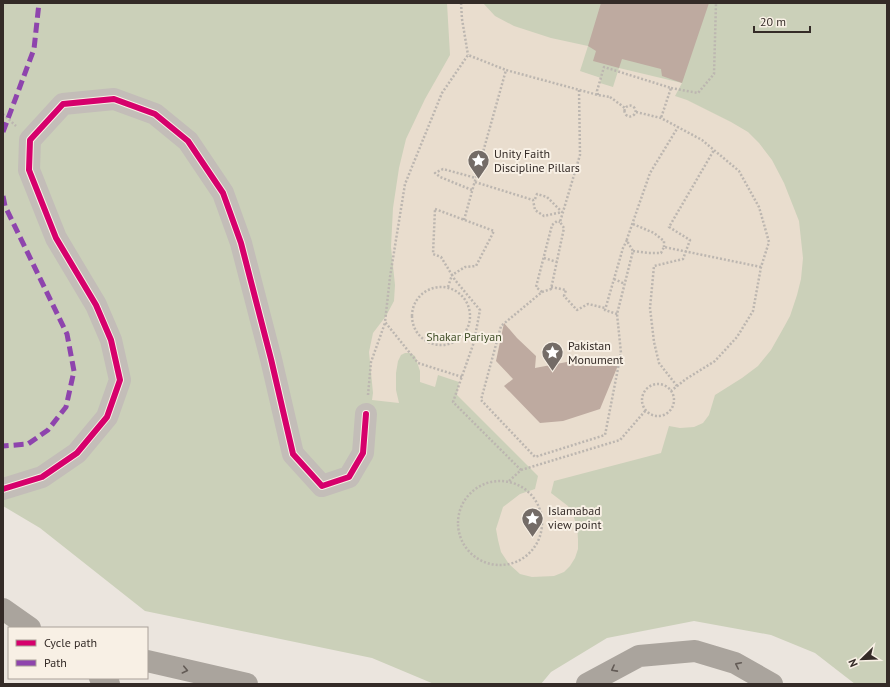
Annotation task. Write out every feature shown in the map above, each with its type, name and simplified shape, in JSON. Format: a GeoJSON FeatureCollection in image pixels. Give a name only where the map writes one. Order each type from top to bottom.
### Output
{"type":"FeatureCollection","features":[{"type":"Feature","properties":{"kind":"highway"},"geometry":{"type":"LineString","coordinates":[[3,609],[29,627]]}},
{"type":"Feature","properties":{"kind":"highway"},"geometry":{"type":"LineString","coordinates":[[587,684],[639,656],[695,651],[735,663],[772,684]]}},
{"type":"Feature","properties":{"kind":"highway"},"geometry":{"type":"LineString","coordinates":[[148,661],[247,684]]}},
{"type":"Feature","properties":{"kind":"street"},"geometry":{"type":"LineString","coordinates":[[3,489],[42,478],[77,453],[107,417],[120,380],[111,340],[96,305],[56,238],[29,170],[30,140],[63,104],[114,99],[155,114],[188,141],[210,173],[223,193],[241,243],[294,454],[322,486],[349,477],[363,454],[366,414]]}},
{"type":"Feature","properties":{"kind":"path"},"geometry":{"type":"LineString","coordinates":[[366,414],[371,362],[385,322],[390,277],[405,184],[442,93],[468,55],[461,3]]}},
{"type":"Feature","properties":{"kind":"path"},"geometry":{"type":"LineString","coordinates":[[598,95],[604,67],[671,88],[698,93],[714,74],[716,3]]}},
{"type":"Feature","properties":{"kind":"path"},"geometry":{"type":"LineString","coordinates":[[468,55],[506,70],[610,97],[625,108],[625,112],[629,116],[634,115],[636,112]]}},
{"type":"Feature","properties":{"kind":"path"},"geometry":{"type":"LineString","coordinates":[[464,220],[506,70]]}},
{"type":"Feature","properties":{"kind":"path"},"geometry":{"type":"LineString","coordinates":[[661,118],[671,88]]}},
{"type":"Feature","properties":{"kind":"path"},"geometry":{"type":"LineString","coordinates":[[560,222],[580,155],[579,90]]}},
{"type":"Feature","properties":{"kind":"path"},"geometry":{"type":"LineString","coordinates":[[625,108],[629,105],[633,106],[636,112]]}},
{"type":"Feature","properties":{"kind":"path"},"geometry":{"type":"LineString","coordinates":[[636,112],[661,118],[702,140],[739,171],[759,207],[769,242],[760,268],[753,311],[737,337],[715,361],[677,386],[671,392]]}},
{"type":"Feature","properties":{"kind":"path"},"geometry":{"type":"LineString","coordinates":[[605,308],[623,248],[628,239],[650,173],[678,127]]}},
{"type":"Feature","properties":{"kind":"path"},"geometry":{"type":"LineString","coordinates":[[677,386],[659,363],[654,342],[650,308],[654,266],[683,259],[690,240],[669,227],[707,159],[714,150]]}},
{"type":"Feature","properties":{"kind":"path"},"geometry":{"type":"LineString","coordinates":[[472,190],[440,177],[435,173],[443,169],[476,178]]}},
{"type":"Feature","properties":{"kind":"path"},"geometry":{"type":"LineString","coordinates":[[475,182],[533,200],[535,210],[544,216],[563,212]]}},
{"type":"Feature","properties":{"kind":"path"},"geometry":{"type":"LineString","coordinates":[[535,199],[537,194],[547,197],[563,212]]}},
{"type":"Feature","properties":{"kind":"path"},"geometry":{"type":"LineString","coordinates":[[448,287],[452,275],[465,267],[476,266],[494,231],[435,209],[433,254],[441,257],[452,275],[455,280],[480,310],[474,342],[453,402],[521,470]]}},
{"type":"Feature","properties":{"kind":"path"},"geometry":{"type":"LineString","coordinates":[[542,292],[536,287],[552,225],[557,221],[560,222]]}},
{"type":"Feature","properties":{"kind":"path"},"geometry":{"type":"LineString","coordinates":[[560,222],[564,228],[551,289],[542,292],[501,326],[481,400],[535,457],[605,436],[621,353],[617,314],[634,251]]}},
{"type":"Feature","properties":{"kind":"path"},"geometry":{"type":"LineString","coordinates":[[628,239],[627,241],[634,251],[661,253],[664,247],[664,241],[654,233],[633,224]]}},
{"type":"Feature","properties":{"kind":"path"},"geometry":{"type":"LineString","coordinates":[[664,247],[760,268]]}},
{"type":"Feature","properties":{"kind":"path"},"geometry":{"type":"LineString","coordinates":[[544,258],[557,262]]}},
{"type":"Feature","properties":{"kind":"path"},"geometry":{"type":"LineString","coordinates":[[614,279],[625,284]]}},
{"type":"Feature","properties":{"kind":"path"},"geometry":{"type":"LineString","coordinates":[[443,286],[448,287],[461,294],[467,301],[471,320],[463,337],[446,346],[437,346],[420,337],[414,328],[412,309],[417,299],[423,292],[433,288],[443,286]]}},
{"type":"Feature","properties":{"kind":"path"},"geometry":{"type":"LineString","coordinates":[[551,287],[566,290],[564,296],[577,310],[588,304],[605,308],[605,310],[617,314]]}},
{"type":"Feature","properties":{"kind":"path"},"geometry":{"type":"LineString","coordinates":[[385,322],[418,363],[462,377]]}},
{"type":"Feature","properties":{"kind":"path"},"geometry":{"type":"LineString","coordinates":[[658,384],[663,385],[671,392],[673,401],[669,411],[660,416],[646,410],[642,401],[642,396],[648,387],[658,384]]}},
{"type":"Feature","properties":{"kind":"path"},"geometry":{"type":"LineString","coordinates":[[508,482],[521,470],[620,440],[646,410]]}},
{"type":"Feature","properties":{"kind":"path"},"geometry":{"type":"LineString","coordinates":[[501,480],[508,482],[515,483],[528,491],[536,501],[542,514],[542,528],[538,542],[530,554],[518,562],[504,565],[490,564],[478,559],[467,550],[460,538],[457,524],[459,510],[465,498],[475,488],[488,482],[501,480]]}},
{"type":"Feature","properties":{"kind":"green space","name":"Shakar Pariyan"},"geometry":{"type":"Polygon","coordinates":[[[3,3],[887,3],[887,684],[855,684],[815,653],[771,635],[694,621],[607,638],[551,672],[541,684],[434,684],[372,658],[145,611],[40,528],[3,506],[3,3]]]}},
{"type":"Feature","properties":{"kind":"shaded area"},"geometry":{"type":"Polygon","coordinates":[[[447,3],[483,3],[495,16],[514,26],[551,38],[588,46],[580,71],[601,78],[600,83],[613,87],[619,68],[682,83],[675,96],[687,100],[731,122],[748,132],[759,143],[772,160],[784,183],[799,221],[803,258],[801,279],[797,295],[790,316],[784,327],[771,350],[758,366],[715,395],[709,415],[703,423],[694,427],[680,428],[669,426],[661,453],[554,481],[551,493],[568,506],[573,515],[577,526],[578,549],[570,566],[564,572],[554,576],[532,577],[520,574],[509,564],[501,552],[496,529],[503,507],[520,494],[535,489],[538,476],[457,395],[459,382],[438,375],[435,387],[420,382],[420,371],[415,356],[410,353],[405,353],[401,355],[398,361],[396,373],[396,390],[399,403],[372,400],[373,393],[369,352],[373,333],[386,316],[394,301],[395,285],[391,247],[393,208],[399,168],[406,139],[425,99],[450,55],[447,3]]]}},
{"type":"Feature","properties":{"kind":"building"},"geometry":{"type":"Polygon","coordinates":[[[601,3],[709,3],[682,83],[662,76],[661,69],[622,59],[619,68],[593,61],[596,51],[588,46],[601,3]]]}},
{"type":"Feature","properties":{"kind":"building"},"geometry":{"type":"Polygon","coordinates":[[[504,323],[536,356],[535,368],[572,361],[619,363],[600,409],[563,421],[540,423],[504,386],[513,379],[496,361],[504,323]]]}},
{"type":"Feature","properties":{"kind":"marked path"},"geometry":{"type":"LineString","coordinates":[[3,132],[34,49],[39,3]]}},
{"type":"Feature","properties":{"kind":"marked path"},"geometry":{"type":"LineString","coordinates":[[3,196],[5,206],[67,334],[74,371],[66,407],[48,430],[28,444],[3,446]]}},
{"type":"Feature","properties":{"kind":"cycle path"},"geometry":{"type":"LineString","coordinates":[[3,489],[42,477],[77,453],[107,417],[120,380],[111,340],[96,305],[56,238],[29,170],[30,140],[63,104],[114,99],[155,114],[188,141],[223,193],[241,243],[271,359],[293,454],[322,486],[349,477],[363,453],[366,414]]}},
{"type":"Feature","properties":{"kind":"place","name":"Unity Faith Discipline Pillars"},"geometry":{"type":"Point","coordinates":[478,180]}},
{"type":"Feature","properties":{"kind":"place","name":"Pakistan Monument"},"geometry":{"type":"Point","coordinates":[552,372]}},
{"type":"Feature","properties":{"kind":"place","name":"Islamabad view point"},"geometry":{"type":"Point","coordinates":[533,538]}}]}
